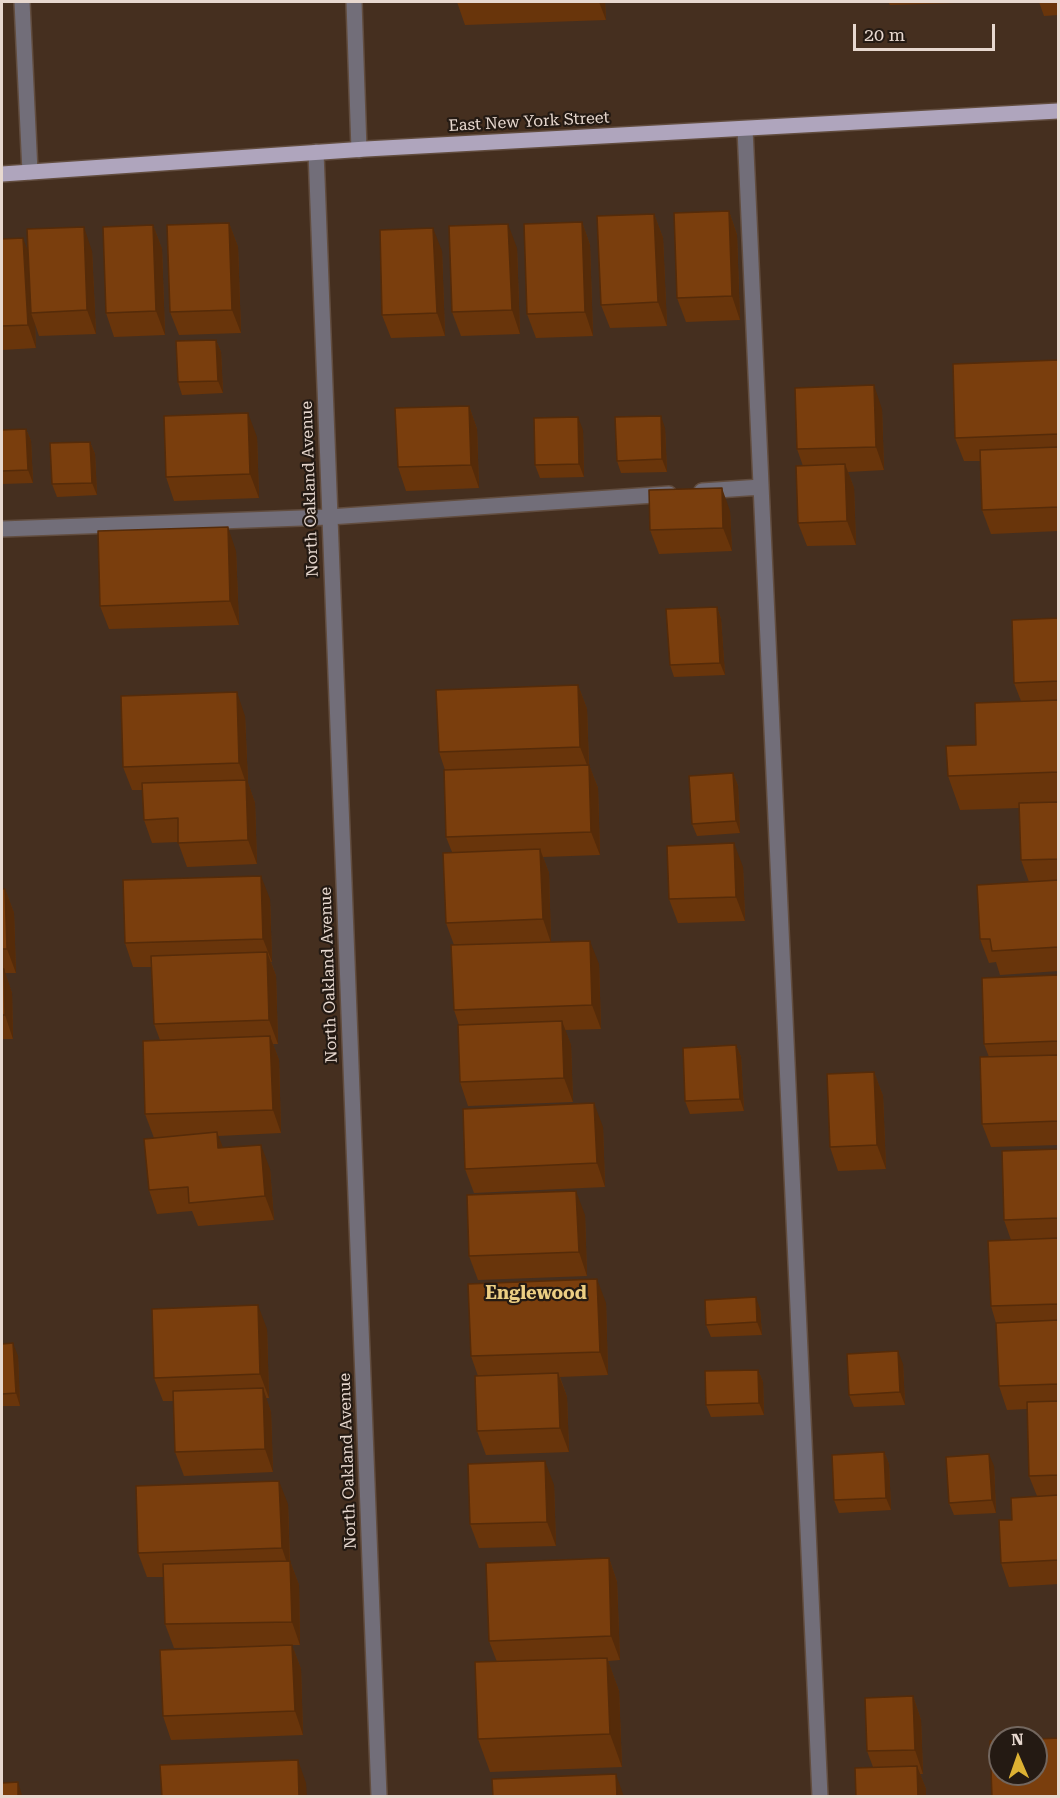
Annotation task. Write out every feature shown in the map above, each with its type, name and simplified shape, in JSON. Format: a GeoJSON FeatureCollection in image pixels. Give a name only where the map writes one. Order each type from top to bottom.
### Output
{"type":"FeatureCollection","features":[{"type":"Feature","properties":{"kind":"main road","name":"East New York Street"},"geometry":{"type":"LineString","coordinates":[[2,174],[316,152],[1059,111]]}},
{"type":"Feature","properties":{"kind":"street"},"geometry":{"type":"LineString","coordinates":[[22,2],[30,172]]}},
{"type":"Feature","properties":{"kind":"street"},"geometry":{"type":"LineString","coordinates":[[354,2],[359,150]]}},
{"type":"Feature","properties":{"kind":"street"},"geometry":{"type":"LineString","coordinates":[[745,129],[820,1797]]}},
{"type":"Feature","properties":{"kind":"street","name":"North Oakland Avenue"},"geometry":{"type":"LineString","coordinates":[[316,152],[379,1797]]}},
{"type":"Feature","properties":{"kind":"street"},"geometry":{"type":"LineString","coordinates":[[2,529],[329,517],[761,487]]}},
{"type":"Feature","properties":{"kind":"building"},"geometry":{"type":"Polygon","coordinates":[[[729,211],[732,296],[677,298],[674,213],[729,211]]]}},
{"type":"Feature","properties":{"kind":"building"},"geometry":{"type":"Polygon","coordinates":[[[654,214],[658,302],[601,305],[597,216],[654,214]]]}},
{"type":"Feature","properties":{"kind":"building"},"geometry":{"type":"Polygon","coordinates":[[[582,222],[585,312],[527,314],[524,224],[582,222]]]}},
{"type":"Feature","properties":{"kind":"building"},"geometry":{"type":"Polygon","coordinates":[[[229,223],[232,310],[170,312],[167,225],[229,223]]]}},
{"type":"Feature","properties":{"kind":"building"},"geometry":{"type":"Polygon","coordinates":[[[508,224],[512,310],[452,312],[449,226],[508,224]]]}},
{"type":"Feature","properties":{"kind":"building"},"geometry":{"type":"Polygon","coordinates":[[[153,225],[156,311],[106,313],[103,227],[153,225]]]}},
{"type":"Feature","properties":{"kind":"building"},"geometry":{"type":"Polygon","coordinates":[[[84,227],[87,310],[31,313],[27,229],[84,227]]]}},
{"type":"Feature","properties":{"kind":"building"},"geometry":{"type":"Polygon","coordinates":[[[433,228],[437,313],[382,315],[380,230],[433,228]]]}},
{"type":"Feature","properties":{"kind":"building"},"geometry":{"type":"Polygon","coordinates":[[[23,238],[28,325],[2,326],[2,239],[23,238]]]}},
{"type":"Feature","properties":{"kind":"building"},"geometry":{"type":"Polygon","coordinates":[[[216,340],[218,381],[178,382],[176,341],[216,340]]]}},
{"type":"Feature","properties":{"kind":"building"},"geometry":{"type":"Polygon","coordinates":[[[1059,360],[1059,434],[955,438],[953,364],[1059,360]]]}},
{"type":"Feature","properties":{"kind":"building"},"geometry":{"type":"Polygon","coordinates":[[[874,385],[876,447],[797,449],[795,388],[874,385]]]}},
{"type":"Feature","properties":{"kind":"building"},"geometry":{"type":"Polygon","coordinates":[[[469,406],[471,465],[398,467],[395,408],[469,406]]]}},
{"type":"Feature","properties":{"kind":"building"},"geometry":{"type":"Polygon","coordinates":[[[248,413],[250,474],[166,477],[164,416],[248,413]]]}},
{"type":"Feature","properties":{"kind":"building"},"geometry":{"type":"Polygon","coordinates":[[[661,416],[662,459],[617,461],[615,417],[661,416]]]}},
{"type":"Feature","properties":{"kind":"building"},"geometry":{"type":"Polygon","coordinates":[[[578,417],[579,464],[535,465],[534,418],[578,417]]]}},
{"type":"Feature","properties":{"kind":"building"},"geometry":{"type":"Polygon","coordinates":[[[26,429],[28,470],[2,471],[2,430],[26,429]]]}},
{"type":"Feature","properties":{"kind":"building"},"geometry":{"type":"Polygon","coordinates":[[[90,442],[92,483],[52,484],[50,443],[90,442]]]}},
{"type":"Feature","properties":{"kind":"building"},"geometry":{"type":"Polygon","coordinates":[[[1059,447],[1059,507],[982,510],[980,450],[1059,447]]]}},
{"type":"Feature","properties":{"kind":"building"},"geometry":{"type":"Polygon","coordinates":[[[845,464],[847,521],[798,523],[796,466],[845,464]]]}},
{"type":"Feature","properties":{"kind":"building"},"geometry":{"type":"Polygon","coordinates":[[[722,488],[723,528],[650,530],[649,490],[722,488]]]}},
{"type":"Feature","properties":{"kind":"building"},"geometry":{"type":"Polygon","coordinates":[[[228,527],[230,601],[100,606],[98,531],[228,527]]]}},
{"type":"Feature","properties":{"kind":"building"},"geometry":{"type":"Polygon","coordinates":[[[717,607],[720,663],[670,665],[666,609],[717,607]]]}},
{"type":"Feature","properties":{"kind":"building"},"geometry":{"type":"Polygon","coordinates":[[[1059,618],[1059,681],[1014,683],[1012,620],[1059,618]]]}},
{"type":"Feature","properties":{"kind":"building"},"geometry":{"type":"Polygon","coordinates":[[[578,685],[580,747],[439,752],[436,690],[578,685]]]}},
{"type":"Feature","properties":{"kind":"building"},"geometry":{"type":"Polygon","coordinates":[[[237,692],[239,763],[123,767],[121,696],[237,692]]]}},
{"type":"Feature","properties":{"kind":"building"},"geometry":{"type":"Polygon","coordinates":[[[1059,700],[1059,772],[948,776],[946,746],[976,745],[975,703],[1059,700]]]}},
{"type":"Feature","properties":{"kind":"building"},"geometry":{"type":"Polygon","coordinates":[[[589,765],[591,832],[446,837],[444,770],[589,765]]]}},
{"type":"Feature","properties":{"kind":"building"},"geometry":{"type":"Polygon","coordinates":[[[733,773],[736,821],[692,824],[689,776],[733,773]]]}},
{"type":"Feature","properties":{"kind":"building"},"geometry":{"type":"Polygon","coordinates":[[[246,780],[248,840],[178,843],[178,818],[144,820],[142,783],[246,780]]]}},
{"type":"Feature","properties":{"kind":"building"},"geometry":{"type":"Polygon","coordinates":[[[1059,802],[1059,859],[1021,860],[1019,803],[1059,802]]]}},
{"type":"Feature","properties":{"kind":"building"},"geometry":{"type":"Polygon","coordinates":[[[734,843],[736,897],[669,899],[667,846],[734,843]]]}},
{"type":"Feature","properties":{"kind":"building"},"geometry":{"type":"Polygon","coordinates":[[[540,849],[543,919],[446,923],[443,853],[540,849]]]}},
{"type":"Feature","properties":{"kind":"building"},"geometry":{"type":"Polygon","coordinates":[[[261,876],[263,939],[125,943],[123,880],[261,876]]]}},
{"type":"Feature","properties":{"kind":"building"},"geometry":{"type":"Polygon","coordinates":[[[1059,880],[1059,947],[992,951],[990,939],[980,939],[977,885],[1059,880]]]}},
{"type":"Feature","properties":{"kind":"building"},"geometry":{"type":"Polygon","coordinates":[[[2,889],[5,889],[7,949],[2,949],[2,889]]]}},
{"type":"Feature","properties":{"kind":"building"},"geometry":{"type":"Polygon","coordinates":[[[590,941],[592,1005],[454,1010],[451,945],[590,941]]]}},
{"type":"Feature","properties":{"kind":"building"},"geometry":{"type":"Polygon","coordinates":[[[267,952],[269,1020],[154,1024],[151,956],[267,952]]]}},
{"type":"Feature","properties":{"kind":"building"},"geometry":{"type":"Polygon","coordinates":[[[2,969],[4,969],[5,1015],[2,1015],[2,969]]]}},
{"type":"Feature","properties":{"kind":"building"},"geometry":{"type":"Polygon","coordinates":[[[1059,975],[1059,1041],[984,1044],[982,978],[1059,975]]]}},
{"type":"Feature","properties":{"kind":"building"},"geometry":{"type":"Polygon","coordinates":[[[562,1021],[564,1078],[460,1082],[458,1025],[562,1021]]]}},
{"type":"Feature","properties":{"kind":"building"},"geometry":{"type":"Polygon","coordinates":[[[270,1036],[273,1110],[145,1114],[143,1041],[270,1036]]]}},
{"type":"Feature","properties":{"kind":"building"},"geometry":{"type":"Polygon","coordinates":[[[736,1045],[740,1099],[685,1101],[683,1048],[736,1045]]]}},
{"type":"Feature","properties":{"kind":"building"},"geometry":{"type":"Polygon","coordinates":[[[1059,1055],[1059,1121],[982,1124],[980,1057],[1059,1055]]]}},
{"type":"Feature","properties":{"kind":"building"},"geometry":{"type":"Polygon","coordinates":[[[874,1072],[877,1145],[830,1147],[827,1074],[874,1072]]]}},
{"type":"Feature","properties":{"kind":"building"},"geometry":{"type":"Polygon","coordinates":[[[594,1103],[597,1163],[465,1169],[463,1109],[594,1103]]]}},
{"type":"Feature","properties":{"kind":"building"},"geometry":{"type":"Polygon","coordinates":[[[217,1132],[218,1148],[261,1145],[265,1196],[189,1203],[188,1187],[149,1190],[144,1139],[217,1132]]]}},
{"type":"Feature","properties":{"kind":"building"},"geometry":{"type":"Polygon","coordinates":[[[1059,1149],[1059,1218],[1004,1220],[1002,1151],[1059,1149]]]}},
{"type":"Feature","properties":{"kind":"building"},"geometry":{"type":"Polygon","coordinates":[[[576,1191],[579,1252],[469,1256],[467,1195],[576,1191]]]}},
{"type":"Feature","properties":{"kind":"building"},"geometry":{"type":"Polygon","coordinates":[[[1059,1238],[1059,1304],[991,1306],[988,1241],[1059,1238]]]}},
{"type":"Feature","properties":{"kind":"building"},"geometry":{"type":"Polygon","coordinates":[[[597,1279],[600,1352],[471,1356],[468,1284],[597,1279]]]}},
{"type":"Feature","properties":{"kind":"building"},"geometry":{"type":"Polygon","coordinates":[[[756,1297],[757,1322],[706,1325],[705,1300],[756,1297]]]}},
{"type":"Feature","properties":{"kind":"building"},"geometry":{"type":"Polygon","coordinates":[[[258,1305],[260,1374],[154,1378],[152,1309],[258,1305]]]}},
{"type":"Feature","properties":{"kind":"building"},"geometry":{"type":"Polygon","coordinates":[[[1059,1320],[1059,1384],[999,1386],[996,1323],[1059,1320]]]}},
{"type":"Feature","properties":{"kind":"building"},"geometry":{"type":"Polygon","coordinates":[[[13,1343],[16,1393],[2,1394],[2,1344],[13,1343]]]}},
{"type":"Feature","properties":{"kind":"building"},"geometry":{"type":"Polygon","coordinates":[[[898,1351],[900,1392],[849,1395],[847,1354],[898,1351]]]}},
{"type":"Feature","properties":{"kind":"building"},"geometry":{"type":"Polygon","coordinates":[[[758,1370],[759,1403],[706,1405],[705,1371],[758,1370]]]}},
{"type":"Feature","properties":{"kind":"building"},"geometry":{"type":"Polygon","coordinates":[[[558,1373],[560,1428],[477,1431],[475,1376],[558,1373]]]}},
{"type":"Feature","properties":{"kind":"building"},"geometry":{"type":"Polygon","coordinates":[[[263,1388],[265,1449],[175,1452],[173,1391],[263,1388]]]}},
{"type":"Feature","properties":{"kind":"building"},"geometry":{"type":"Polygon","coordinates":[[[1059,1401],[1059,1475],[1029,1476],[1027,1402],[1059,1401]]]}},
{"type":"Feature","properties":{"kind":"building"},"geometry":{"type":"Polygon","coordinates":[[[884,1452],[886,1498],[834,1500],[832,1455],[884,1452]]]}},
{"type":"Feature","properties":{"kind":"building"},"geometry":{"type":"Polygon","coordinates":[[[989,1454],[992,1500],[949,1503],[946,1457],[989,1454]]]}},
{"type":"Feature","properties":{"kind":"building"},"geometry":{"type":"Polygon","coordinates":[[[545,1461],[547,1522],[470,1524],[468,1464],[545,1461]]]}},
{"type":"Feature","properties":{"kind":"building"},"geometry":{"type":"Polygon","coordinates":[[[279,1481],[282,1548],[138,1553],[136,1486],[279,1481]]]}},
{"type":"Feature","properties":{"kind":"building"},"geometry":{"type":"Polygon","coordinates":[[[1059,1495],[1059,1560],[1001,1563],[999,1520],[1012,1520],[1011,1498],[1059,1495]]]}},
{"type":"Feature","properties":{"kind":"building"},"geometry":{"type":"Polygon","coordinates":[[[609,1558],[611,1636],[489,1641],[486,1563],[609,1558]]]}},
{"type":"Feature","properties":{"kind":"building"},"geometry":{"type":"Polygon","coordinates":[[[290,1561],[292,1622],[165,1624],[163,1564],[290,1561]]]}},
{"type":"Feature","properties":{"kind":"building"},"geometry":{"type":"Polygon","coordinates":[[[292,1645],[295,1711],[163,1716],[160,1650],[292,1645]]]}},
{"type":"Feature","properties":{"kind":"building"},"geometry":{"type":"Polygon","coordinates":[[[607,1658],[610,1734],[478,1739],[475,1662],[607,1658]]]}},
{"type":"Feature","properties":{"kind":"building"},"geometry":{"type":"Polygon","coordinates":[[[913,1696],[915,1750],[867,1751],[865,1698],[913,1696]]]}},
{"type":"Feature","properties":{"kind":"building"},"geometry":{"type":"Polygon","coordinates":[[[1048,1738],[1059,1738],[1059,1797],[992,1797],[992,1786],[1048,1786],[1048,1738]]]}},
{"type":"Feature","properties":{"kind":"building"},"geometry":{"type":"Polygon","coordinates":[[[298,1760],[299,1797],[162,1797],[160,1765],[298,1760]]]}},
{"type":"Feature","properties":{"kind":"building"},"geometry":{"type":"Polygon","coordinates":[[[917,1766],[918,1797],[856,1797],[855,1768],[917,1766]]]}},
{"type":"Feature","properties":{"kind":"building"},"geometry":{"type":"Polygon","coordinates":[[[616,1774],[617,1797],[493,1797],[492,1779],[616,1774]]]}},
{"type":"Feature","properties":{"kind":"building"},"geometry":{"type":"Polygon","coordinates":[[[18,1782],[18,1797],[2,1797],[2,1783],[18,1782]]]}},
{"type":"Feature","properties":{"kind":"district","name":"Englewood"},"geometry":{"type":"Point","coordinates":[536,1294]}}]}
